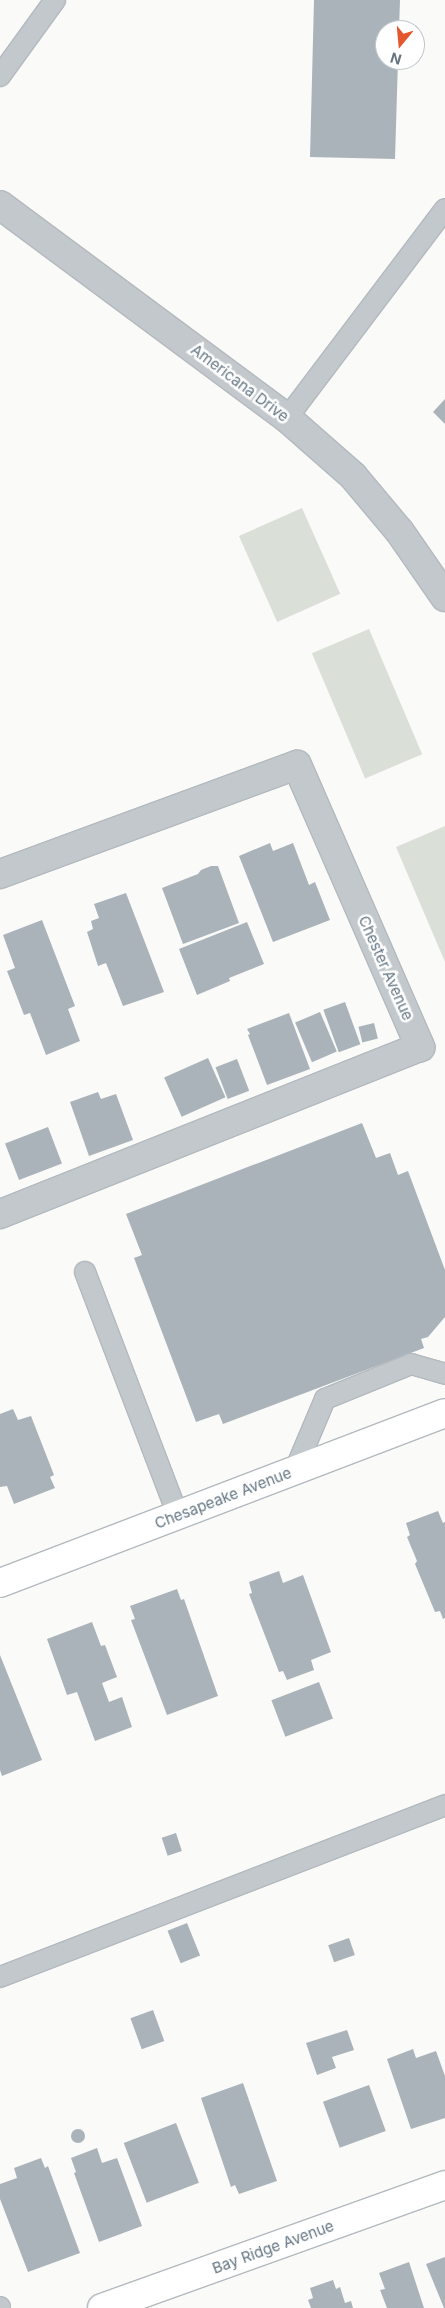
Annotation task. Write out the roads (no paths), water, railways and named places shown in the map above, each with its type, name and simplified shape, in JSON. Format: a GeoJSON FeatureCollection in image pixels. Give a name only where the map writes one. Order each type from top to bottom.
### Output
{"type":"FeatureCollection","features":[{"type":"Feature","properties":{"kind":"main road","name":"Chesapeake Avenue"},"geometry":{"type":"LineString","coordinates":[[0,1582],[445,1413]]}},
{"type":"Feature","properties":{"kind":"main road","name":"Bay Ridge Avenue"},"geometry":{"type":"LineString","coordinates":[[102,2308],[445,2185]]}},
{"type":"Feature","properties":{"kind":"street","name":"Americana Drive"},"geometry":{"type":"LineString","coordinates":[[0,205],[287,418],[353,476],[400,532],[445,597]]}},
{"type":"Feature","properties":{"kind":"street","name":"Chester Avenue"},"geometry":{"type":"LineString","coordinates":[[0,874],[297,765],[420,1047],[0,1214]]}},
{"type":"Feature","properties":{"kind":"lane"},"geometry":{"type":"LineString","coordinates":[[0,76],[55,0]]}},
{"type":"Feature","properties":{"kind":"lane"},"geometry":{"type":"LineString","coordinates":[[287,418],[445,209]]}},
{"type":"Feature","properties":{"kind":"lane"},"geometry":{"type":"LineString","coordinates":[[85,1272],[178,1515]]}},
{"type":"Feature","properties":{"kind":"lane"},"geometry":{"type":"LineString","coordinates":[[295,1470],[325,1399],[411,1364],[445,1374]]}},
{"type":"Feature","properties":{"kind":"lane"},"geometry":{"type":"LineString","coordinates":[[0,1977],[445,1805]]}}]}
